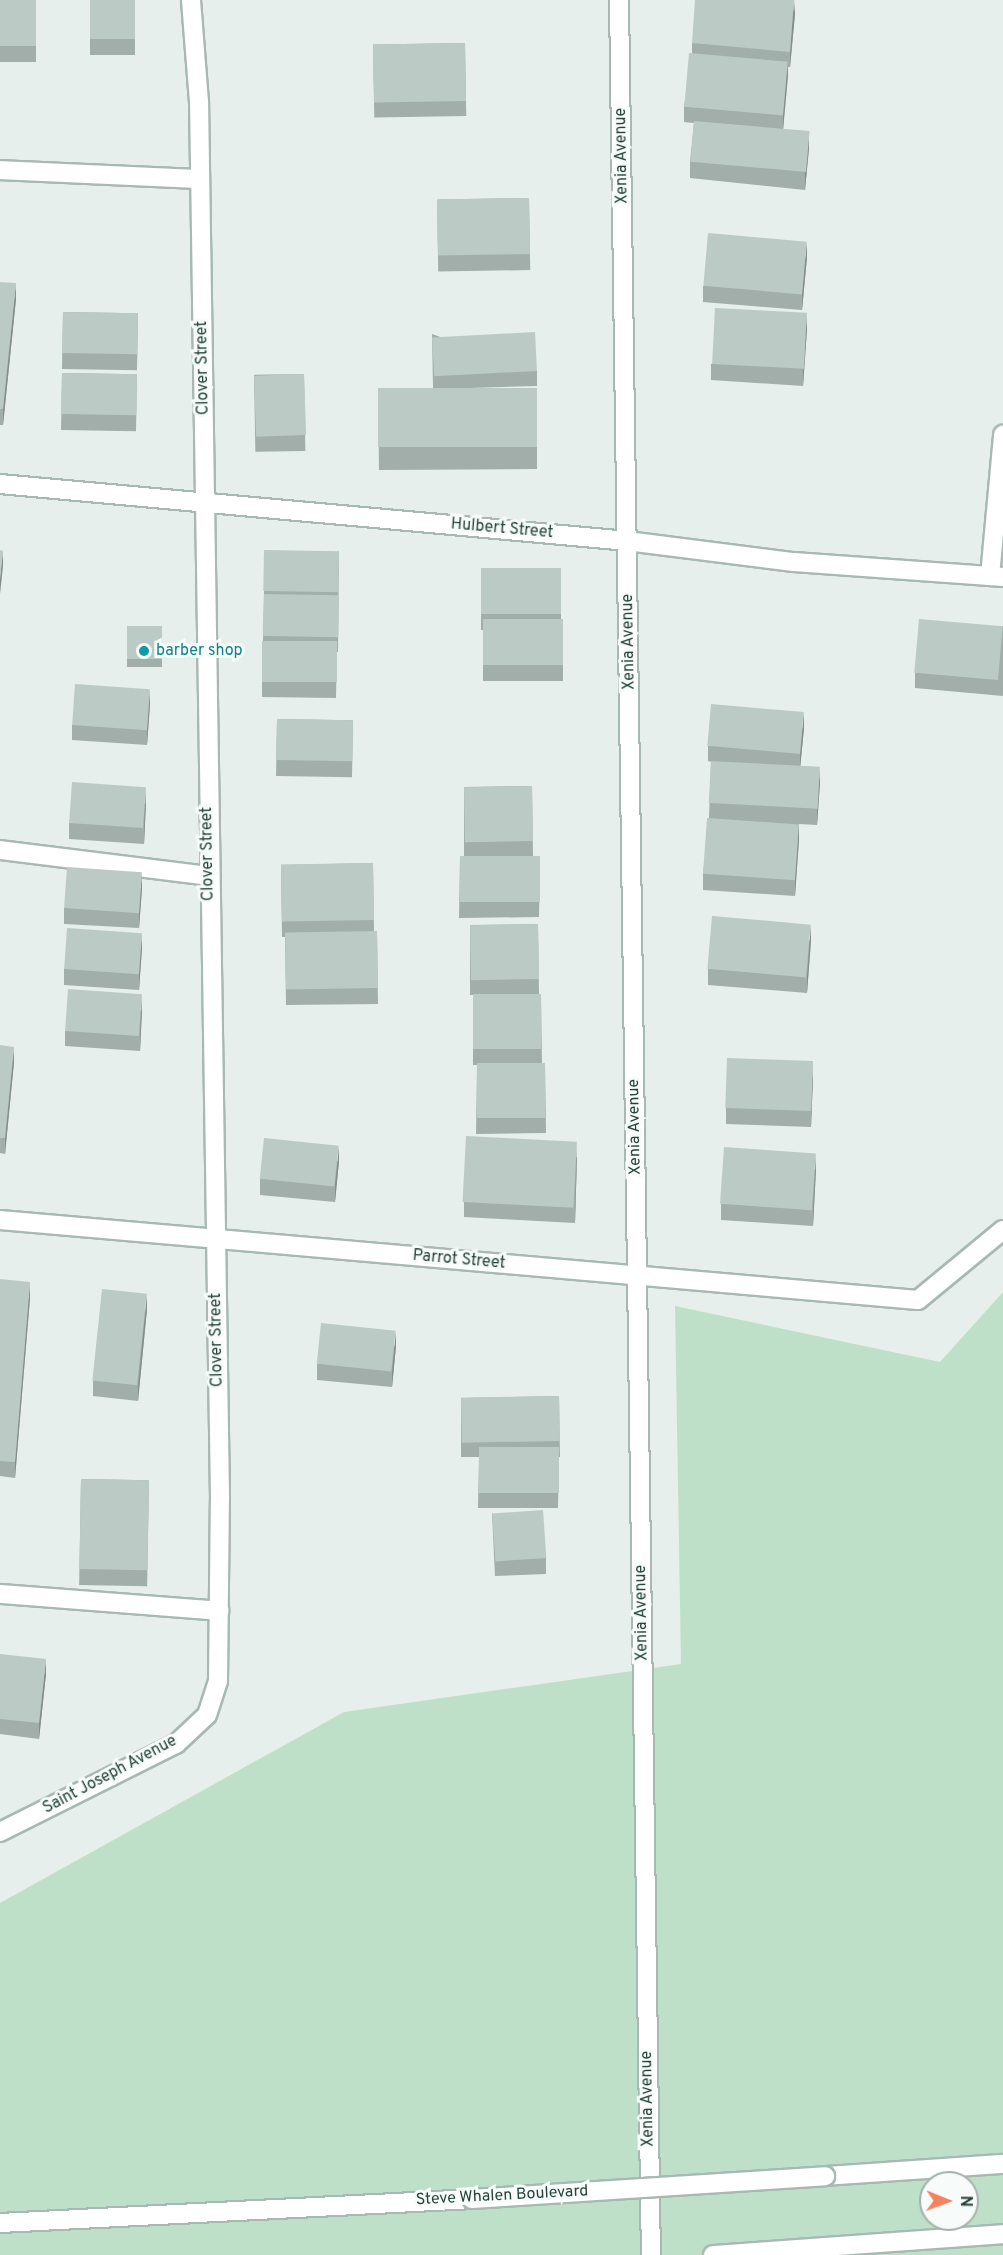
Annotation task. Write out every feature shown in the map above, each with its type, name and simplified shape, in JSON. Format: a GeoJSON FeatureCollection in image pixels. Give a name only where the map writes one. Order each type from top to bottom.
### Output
{"type":"FeatureCollection","features":[{"type":"Feature","properties":{"kind":"street","name":"Clover Street"},"geometry":{"type":"LineString","coordinates":[[191,0],[200,179],[215,1237],[219,1611],[218,1681],[211,1707]]}},
{"type":"Feature","properties":{"kind":"street","name":"Xenia Avenue"},"geometry":{"type":"LineString","coordinates":[[619,0],[651,2255]]}},
{"type":"Feature","properties":{"kind":"street"},"geometry":{"type":"LineString","coordinates":[[0,170],[200,179]]}},
{"type":"Feature","properties":{"kind":"street"},"geometry":{"type":"LineString","coordinates":[[996,576],[1003,435]]}},
{"type":"Feature","properties":{"kind":"street","name":"Hulbert Street"},"geometry":{"type":"LineString","coordinates":[[0,484],[627,541],[794,562],[996,576]]}},
{"type":"Feature","properties":{"kind":"street"},"geometry":{"type":"LineString","coordinates":[[0,850],[209,876]]}},
{"type":"Feature","properties":{"kind":"street","name":"Parrot Street"},"geometry":{"type":"LineString","coordinates":[[0,1220],[918,1300],[1003,1230]]}},
{"type":"Feature","properties":{"kind":"street"},"geometry":{"type":"LineString","coordinates":[[0,1594],[219,1611]]}},
{"type":"Feature","properties":{"kind":"street","name":"Saint Joseph Avenue"},"geometry":{"type":"LineString","coordinates":[[0,1832],[176,1744],[211,1707]]}},
{"type":"Feature","properties":{"kind":"street","name":"Steve Whalen Boulevard"},"geometry":{"type":"LineString","coordinates":[[0,2223],[472,2199],[1003,2163]]}},
{"type":"Feature","properties":{"kind":"street"},"geometry":{"type":"LineString","coordinates":[[713,2255],[1003,2234]]}},
{"type":"Feature","properties":{"kind":"green space"},"geometry":{"type":"Polygon","coordinates":[[[1003,1292],[1003,2255],[0,2255],[0,1903],[344,1712],[681,1664],[675,1306],[940,1362],[1003,1292]]]}},
{"type":"Feature","properties":{"kind":"building"},"geometry":{"type":"Polygon","coordinates":[[[0,0],[36,0],[36,46],[0,46],[0,0]]]}},
{"type":"Feature","properties":{"kind":"building"},"geometry":{"type":"Polygon","coordinates":[[[90,0],[135,0],[135,39],[90,39],[90,0]]]}},
{"type":"Feature","properties":{"kind":"building"},"geometry":{"type":"Polygon","coordinates":[[[695,0],[794,0],[790,52],[692,43],[695,0]]]}},
{"type":"Feature","properties":{"kind":"building"},"geometry":{"type":"Polygon","coordinates":[[[465,43],[466,101],[374,103],[373,45],[465,43]]]}},
{"type":"Feature","properties":{"kind":"building"},"geometry":{"type":"Polygon","coordinates":[[[689,53],[788,62],[783,115],[684,107],[689,53]]]}},
{"type":"Feature","properties":{"kind":"building"},"geometry":{"type":"Polygon","coordinates":[[[694,121],[810,131],[806,172],[690,162],[694,121]]]}},
{"type":"Feature","properties":{"kind":"building"},"geometry":{"type":"Polygon","coordinates":[[[529,198],[530,254],[438,256],[437,200],[529,198]]]}},
{"type":"Feature","properties":{"kind":"building"},"geometry":{"type":"Polygon","coordinates":[[[708,233],[807,242],[802,294],[703,286],[708,233]]]}},
{"type":"Feature","properties":{"kind":"building"},"geometry":{"type":"Polygon","coordinates":[[[0,282],[16,283],[3,409],[0,409],[0,282]]]}},
{"type":"Feature","properties":{"kind":"building"},"geometry":{"type":"Polygon","coordinates":[[[715,308],[807,313],[804,369],[712,364],[715,308]]]}},
{"type":"Feature","properties":{"kind":"building"},"geometry":{"type":"Polygon","coordinates":[[[63,312],[138,313],[137,354],[62,353],[63,312]]]}},
{"type":"Feature","properties":{"kind":"building"},"geometry":{"type":"Polygon","coordinates":[[[535,332],[537,371],[434,376],[432,337],[535,332]]]}},
{"type":"Feature","properties":{"kind":"building"},"geometry":{"type":"Polygon","coordinates":[[[62,373],[137,374],[136,415],[61,414],[62,373]]]}},
{"type":"Feature","properties":{"kind":"building"},"geometry":{"type":"Polygon","coordinates":[[[304,374],[306,435],[256,437],[254,376],[304,374]]]}},
{"type":"Feature","properties":{"kind":"building"},"geometry":{"type":"Polygon","coordinates":[[[378,388],[537,388],[537,447],[378,447],[378,388]]]}},
{"type":"Feature","properties":{"kind":"building"},"geometry":{"type":"Polygon","coordinates":[[[0,550],[3,551],[0,578],[0,550]]]}},
{"type":"Feature","properties":{"kind":"building"},"geometry":{"type":"Polygon","coordinates":[[[264,550],[339,551],[338,592],[263,591],[264,550]]]}},
{"type":"Feature","properties":{"kind":"building"},"geometry":{"type":"Polygon","coordinates":[[[481,568],[561,568],[561,614],[481,614],[481,568]]]}},
{"type":"Feature","properties":{"kind":"building"},"geometry":{"type":"Polygon","coordinates":[[[264,594],[339,595],[338,637],[263,636],[264,594]]]}},
{"type":"Feature","properties":{"kind":"building"},"geometry":{"type":"Polygon","coordinates":[[[483,619],[563,619],[563,665],[483,665],[483,619]]]}},
{"type":"Feature","properties":{"kind":"building"},"geometry":{"type":"Polygon","coordinates":[[[919,619],[1003,626],[998,680],[914,673],[919,619]]]}},
{"type":"Feature","properties":{"kind":"building","name":"barber shop"},"geometry":{"type":"Polygon","coordinates":[[[127,626],[162,626],[162,659],[127,659],[127,626]]]}},
{"type":"Feature","properties":{"kind":"building"},"geometry":{"type":"Polygon","coordinates":[[[262,641],[337,641],[337,682],[262,682],[262,641]]]}},
{"type":"Feature","properties":{"kind":"building"},"geometry":{"type":"Polygon","coordinates":[[[75,684],[150,689],[147,730],[72,725],[75,684]]]}},
{"type":"Feature","properties":{"kind":"building"},"geometry":{"type":"Polygon","coordinates":[[[711,704],[804,712],[800,754],[707,746],[711,704]]]}},
{"type":"Feature","properties":{"kind":"building"},"geometry":{"type":"Polygon","coordinates":[[[277,719],[353,720],[352,761],[276,760],[277,719]]]}},
{"type":"Feature","properties":{"kind":"building"},"geometry":{"type":"Polygon","coordinates":[[[711,761],[820,767],[818,809],[709,803],[711,761]]]}},
{"type":"Feature","properties":{"kind":"building"},"geometry":{"type":"Polygon","coordinates":[[[72,782],[146,787],[143,828],[69,823],[72,782]]]}},
{"type":"Feature","properties":{"kind":"building"},"geometry":{"type":"Polygon","coordinates":[[[532,786],[533,841],[465,842],[464,787],[532,786]]]}},
{"type":"Feature","properties":{"kind":"building"},"geometry":{"type":"Polygon","coordinates":[[[707,818],[799,824],[795,880],[703,874],[707,818]]]}},
{"type":"Feature","properties":{"kind":"building"},"geometry":{"type":"Polygon","coordinates":[[[460,856],[540,856],[540,902],[460,902],[460,856]]]}},
{"type":"Feature","properties":{"kind":"building"},"geometry":{"type":"Polygon","coordinates":[[[373,863],[374,920],[282,922],[281,865],[373,863]]]}},
{"type":"Feature","properties":{"kind":"building"},"geometry":{"type":"Polygon","coordinates":[[[67,867],[142,872],[139,913],[64,908],[67,867]]]}},
{"type":"Feature","properties":{"kind":"building"},"geometry":{"type":"Polygon","coordinates":[[[712,916],[811,925],[806,977],[707,969],[712,916]]]}},
{"type":"Feature","properties":{"kind":"building"},"geometry":{"type":"Polygon","coordinates":[[[538,924],[539,979],[471,980],[470,925],[538,924]]]}},
{"type":"Feature","properties":{"kind":"building"},"geometry":{"type":"Polygon","coordinates":[[[67,928],[142,933],[139,974],[64,969],[67,928]]]}},
{"type":"Feature","properties":{"kind":"building"},"geometry":{"type":"Polygon","coordinates":[[[377,931],[378,988],[286,990],[285,933],[377,931]]]}},
{"type":"Feature","properties":{"kind":"building"},"geometry":{"type":"Polygon","coordinates":[[[68,989],[142,994],[139,1036],[65,1031],[68,989]]]}},
{"type":"Feature","properties":{"kind":"building"},"geometry":{"type":"Polygon","coordinates":[[[473,994],[541,994],[541,1049],[473,1049],[473,994]]]}},
{"type":"Feature","properties":{"kind":"building"},"geometry":{"type":"Polygon","coordinates":[[[0,1045],[14,1047],[5,1138],[0,1138],[0,1045]]]}},
{"type":"Feature","properties":{"kind":"building"},"geometry":{"type":"Polygon","coordinates":[[[727,1058],[813,1061],[811,1111],[725,1108],[727,1058]]]}},
{"type":"Feature","properties":{"kind":"building"},"geometry":{"type":"Polygon","coordinates":[[[477,1063],[545,1063],[545,1118],[477,1118],[477,1063]]]}},
{"type":"Feature","properties":{"kind":"building"},"geometry":{"type":"Polygon","coordinates":[[[466,1136],[577,1142],[573,1208],[463,1202],[466,1136]]]}},
{"type":"Feature","properties":{"kind":"building"},"geometry":{"type":"Polygon","coordinates":[[[264,1138],[339,1146],[334,1187],[260,1179],[264,1138]]]}},
{"type":"Feature","properties":{"kind":"building"},"geometry":{"type":"Polygon","coordinates":[[[724,1147],[816,1153],[812,1210],[720,1204],[724,1147]]]}},
{"type":"Feature","properties":{"kind":"building"},"geometry":{"type":"Polygon","coordinates":[[[0,1279],[30,1282],[15,1462],[0,1461],[0,1279]]]}},
{"type":"Feature","properties":{"kind":"building"},"geometry":{"type":"Polygon","coordinates":[[[102,1289],[147,1294],[137,1385],[92,1380],[102,1289]]]}},
{"type":"Feature","properties":{"kind":"building"},"geometry":{"type":"Polygon","coordinates":[[[321,1323],[396,1331],[391,1372],[317,1364],[321,1323]]]}},
{"type":"Feature","properties":{"kind":"building"},"geometry":{"type":"Polygon","coordinates":[[[559,1396],[560,1441],[462,1443],[461,1398],[559,1396]]]}},
{"type":"Feature","properties":{"kind":"building"},"geometry":{"type":"Polygon","coordinates":[[[479,1447],[559,1447],[559,1493],[479,1493],[479,1447]]]}},
{"type":"Feature","properties":{"kind":"building"},"geometry":{"type":"Polygon","coordinates":[[[81,1479],[149,1480],[147,1570],[79,1569],[81,1479]]]}},
{"type":"Feature","properties":{"kind":"building"},"geometry":{"type":"Polygon","coordinates":[[[543,1510],[546,1558],[495,1561],[492,1514],[543,1510]]]}},
{"type":"Feature","properties":{"kind":"building"},"geometry":{"type":"Polygon","coordinates":[[[0,1654],[46,1659],[39,1723],[0,1719],[0,1654]]]}},
{"type":"Feature","properties":{"kind":"place","name":"barber shop"},"geometry":{"type":"Point","coordinates":[144,651]}}]}
